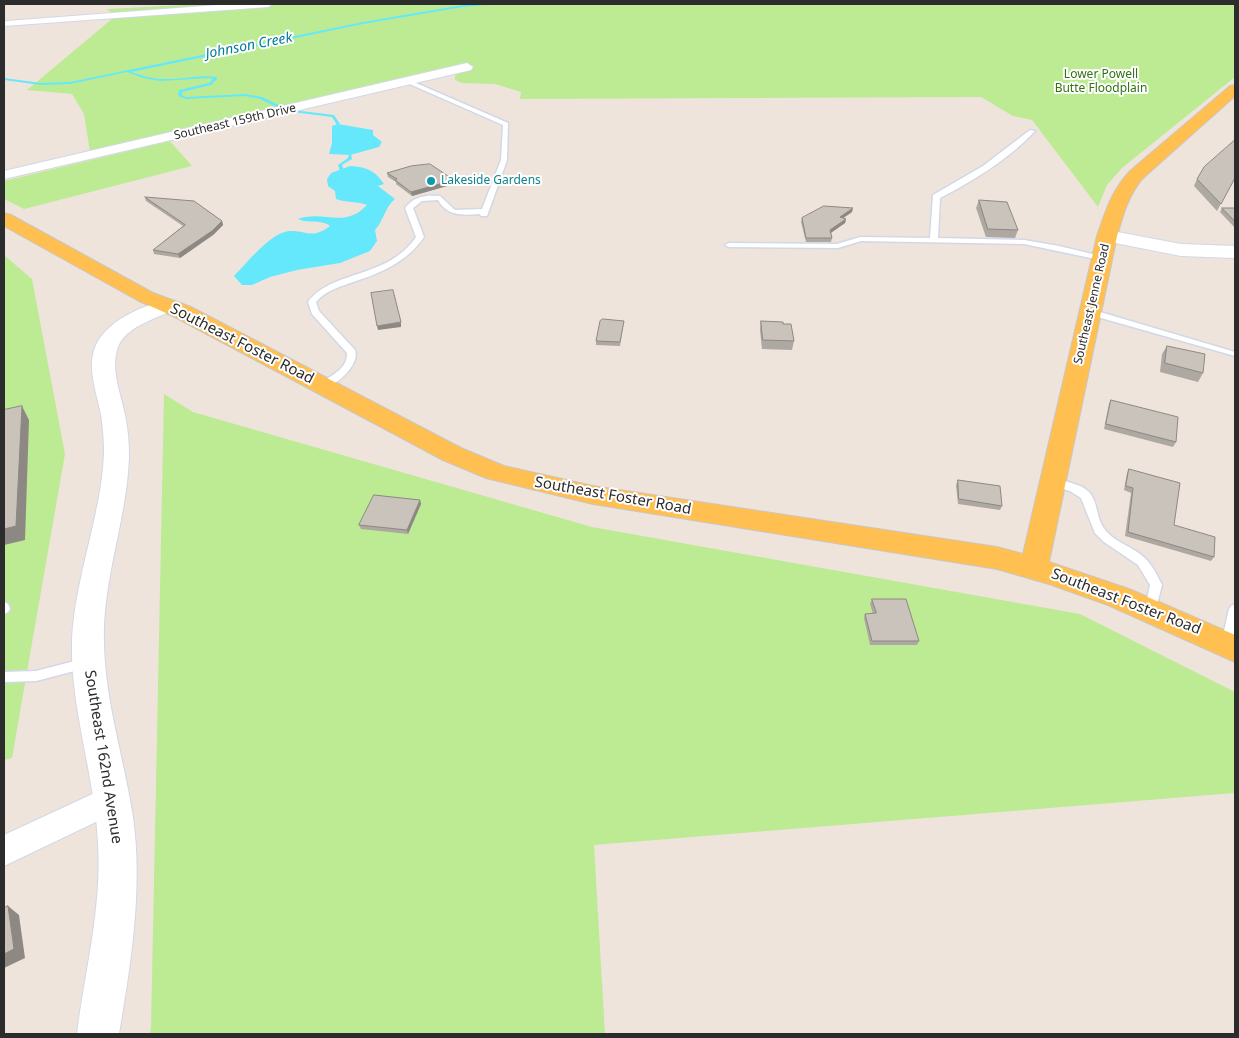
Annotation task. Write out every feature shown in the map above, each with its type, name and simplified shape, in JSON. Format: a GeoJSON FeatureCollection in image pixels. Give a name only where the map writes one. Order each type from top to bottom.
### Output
{"type":"FeatureCollection","features":[{"type":"Feature","properties":{"kind":"main road","name":"Southeast Jenne Road"},"geometry":{"type":"LineString","coordinates":[[1034,567],[1107,236],[1118,201],[1124,188],[1136,175],[1235,89]]}},
{"type":"Feature","properties":{"kind":"main road","name":"Southeast Foster Road"},"geometry":{"type":"LineString","coordinates":[[4,219],[146,297],[168,306],[452,454],[495,472],[548,487],[602,497],[950,550],[1034,567],[1151,609],[1231,647]]}},
{"type":"Feature","properties":{"kind":"street"},"geometry":{"type":"LineString","coordinates":[[5,25],[268,4]]}},
{"type":"Feature","properties":{"kind":"street","name":"Southeast 159th Drive"},"geometry":{"type":"LineString","coordinates":[[4,176],[467,67]]}},
{"type":"Feature","properties":{"kind":"street"},"geometry":{"type":"LineString","coordinates":[[1107,236],[1181,250],[1235,252]]}},
{"type":"Feature","properties":{"kind":"street","name":"Southeast 162nd Avenue"},"geometry":{"type":"LineString","coordinates":[[98,1034],[116,899],[117,841],[112,799],[90,696],[88,663],[90,609],[112,498],[116,462],[115,430],[105,374],[106,349],[110,341],[121,330],[168,306]]}},
{"type":"Feature","properties":{"kind":"street"},"geometry":{"type":"LineString","coordinates":[[4,851],[112,799]]}},
{"type":"Feature","properties":{"kind":"lane"},"geometry":{"type":"LineString","coordinates":[[322,386],[350,365],[353,358],[348,348],[315,312],[312,302],[316,296],[334,286],[369,274],[406,255],[415,246],[420,237],[409,208],[413,202],[419,199],[440,198],[445,209],[451,212],[484,213],[504,160],[506,124],[407,81]]}},
{"type":"Feature","properties":{"kind":"lane"},"geometry":{"type":"LineString","coordinates":[[934,239],[936,198],[963,184],[1012,149],[1032,130]]}},
{"type":"Feature","properties":{"kind":"lane"},"geometry":{"type":"LineString","coordinates":[[730,245],[838,246],[860,239],[1024,242],[1058,248],[1102,260]]}},
{"type":"Feature","properties":{"kind":"lane"},"geometry":{"type":"LineString","coordinates":[[1090,312],[1233,354]]}},
{"type":"Feature","properties":{"kind":"lane"},"geometry":{"type":"LineString","coordinates":[[1053,482],[1077,489],[1085,495],[1090,501],[1093,519],[1098,530],[1107,539],[1142,562],[1156,585],[1151,609]]}},
{"type":"Feature","properties":{"kind":"lane"},"geometry":{"type":"LineString","coordinates":[[1231,647],[1235,609]]}},
{"type":"Feature","properties":{"kind":"lane"},"geometry":{"type":"LineString","coordinates":[[4,677],[36,676],[88,663]]}},
{"type":"Feature","properties":{"kind":"green space","name":"Lower Powell Butte Floodplain"},"geometry":{"type":"Polygon","coordinates":[[[202,4],[1235,4],[1235,77],[1122,168],[1107,185],[1098,207],[1032,120],[1013,116],[981,97],[520,99],[521,92],[495,84],[462,83],[455,80],[455,76],[462,71],[90,152],[84,114],[72,94],[27,90],[113,18],[116,14],[108,9],[202,4]]]}},
{"type":"Feature","properties":{"kind":"green space"},"geometry":{"type":"Polygon","coordinates":[[[170,141],[192,166],[24,209],[4,199],[4,181],[170,141]]]}},
{"type":"Feature","properties":{"kind":"green space"},"geometry":{"type":"Polygon","coordinates":[[[4,255],[32,279],[65,454],[12,758],[4,760],[4,255]]]}},
{"type":"Feature","properties":{"kind":"green space"},"geometry":{"type":"Polygon","coordinates":[[[164,394],[193,412],[592,527],[1080,614],[1235,692],[1235,793],[594,845],[605,1034],[150,1034],[164,394]]]}},
{"type":"Feature","properties":{"kind":"water"},"geometry":{"type":"Polygon","coordinates":[[[338,124],[373,130],[373,135],[382,142],[379,147],[350,155],[329,154],[332,143],[332,126],[338,124]]]}},
{"type":"Feature","properties":{"kind":"water"},"geometry":{"type":"Polygon","coordinates":[[[350,166],[365,168],[374,172],[384,184],[378,186],[395,199],[375,230],[377,241],[370,251],[340,263],[297,270],[270,277],[252,285],[242,285],[234,276],[259,249],[274,237],[289,231],[318,233],[330,226],[298,219],[317,216],[342,218],[359,212],[367,205],[336,199],[335,191],[328,186],[327,179],[331,173],[350,166]]]}},
{"type":"Feature","properties":{"kind":"building"},"geometry":{"type":"Polygon","coordinates":[[[1235,140],[1235,178],[1221,204],[1197,179],[1204,167],[1235,140]]]}},
{"type":"Feature","properties":{"kind":"building"},"geometry":{"type":"Polygon","coordinates":[[[430,164],[454,180],[411,192],[395,180],[397,179],[387,173],[411,166],[430,164]]]}},
{"type":"Feature","properties":{"kind":"building"},"geometry":{"type":"Polygon","coordinates":[[[145,197],[194,201],[222,221],[212,231],[178,254],[153,250],[185,225],[145,197]]]}},
{"type":"Feature","properties":{"kind":"building"},"geometry":{"type":"Polygon","coordinates":[[[979,200],[1007,202],[1018,230],[988,229],[979,200]]]}},
{"type":"Feature","properties":{"kind":"building"},"geometry":{"type":"Polygon","coordinates":[[[824,206],[853,208],[840,217],[846,219],[830,230],[832,238],[806,238],[802,218],[824,206]]]}},
{"type":"Feature","properties":{"kind":"building"},"geometry":{"type":"Polygon","coordinates":[[[1222,208],[1235,208],[1235,221],[1222,208]]]}},
{"type":"Feature","properties":{"kind":"building"},"geometry":{"type":"Polygon","coordinates":[[[393,290],[401,322],[377,326],[371,293],[393,290]]]}},
{"type":"Feature","properties":{"kind":"building"},"geometry":{"type":"Polygon","coordinates":[[[603,319],[624,321],[620,342],[596,341],[600,321],[603,319]]]}},
{"type":"Feature","properties":{"kind":"building"},"geometry":{"type":"Polygon","coordinates":[[[761,321],[791,324],[794,341],[763,340],[761,321]]]}},
{"type":"Feature","properties":{"kind":"building"},"geometry":{"type":"Polygon","coordinates":[[[1167,346],[1205,354],[1203,373],[1165,363],[1167,346]]]}},
{"type":"Feature","properties":{"kind":"building"},"geometry":{"type":"Polygon","coordinates":[[[1111,400],[1178,417],[1176,442],[1106,424],[1111,400]]]}},
{"type":"Feature","properties":{"kind":"building"},"geometry":{"type":"Polygon","coordinates":[[[22,406],[16,526],[4,529],[4,410],[22,406]]]}},
{"type":"Feature","properties":{"kind":"building"},"geometry":{"type":"Polygon","coordinates":[[[1129,469],[1180,483],[1174,525],[1215,537],[1214,557],[1128,532],[1133,488],[1126,486],[1129,469]]]}},
{"type":"Feature","properties":{"kind":"building"},"geometry":{"type":"Polygon","coordinates":[[[958,480],[1000,486],[1002,506],[959,499],[958,480]]]}},
{"type":"Feature","properties":{"kind":"building"},"geometry":{"type":"Polygon","coordinates":[[[374,495],[420,500],[407,530],[359,525],[374,495]]]}},
{"type":"Feature","properties":{"kind":"building"},"geometry":{"type":"Polygon","coordinates":[[[872,599],[906,599],[919,641],[872,641],[865,614],[876,613],[872,599]]]}},
{"type":"Feature","properties":{"kind":"building"},"geometry":{"type":"Polygon","coordinates":[[[8,906],[14,949],[4,954],[4,908],[8,906]]]}},
{"type":"Feature","properties":{"kind":"waterway","name":"Johnson Creek"},"geometry":{"type":"LineString","coordinates":[[4,79],[41,84],[70,83],[363,23],[463,6],[494,4]]}},
{"type":"Feature","properties":{"kind":"waterway","name":"Johnson Creek"},"geometry":{"type":"LineString","coordinates":[[644,4],[689,4]]}},
{"type":"Feature","properties":{"kind":"waterway"},"geometry":{"type":"LineString","coordinates":[[129,72],[160,80],[216,78],[210,84],[180,91],[180,96],[186,98],[245,95],[261,98],[293,111],[333,116],[338,124]]}},
{"type":"Feature","properties":{"kind":"waterway"},"geometry":{"type":"LineString","coordinates":[[342,170],[340,165],[350,159],[350,155]]}},
{"type":"Feature","properties":{"kind":"place","name":"Lakeside Gardens"},"geometry":{"type":"Point","coordinates":[431,181]}}]}
